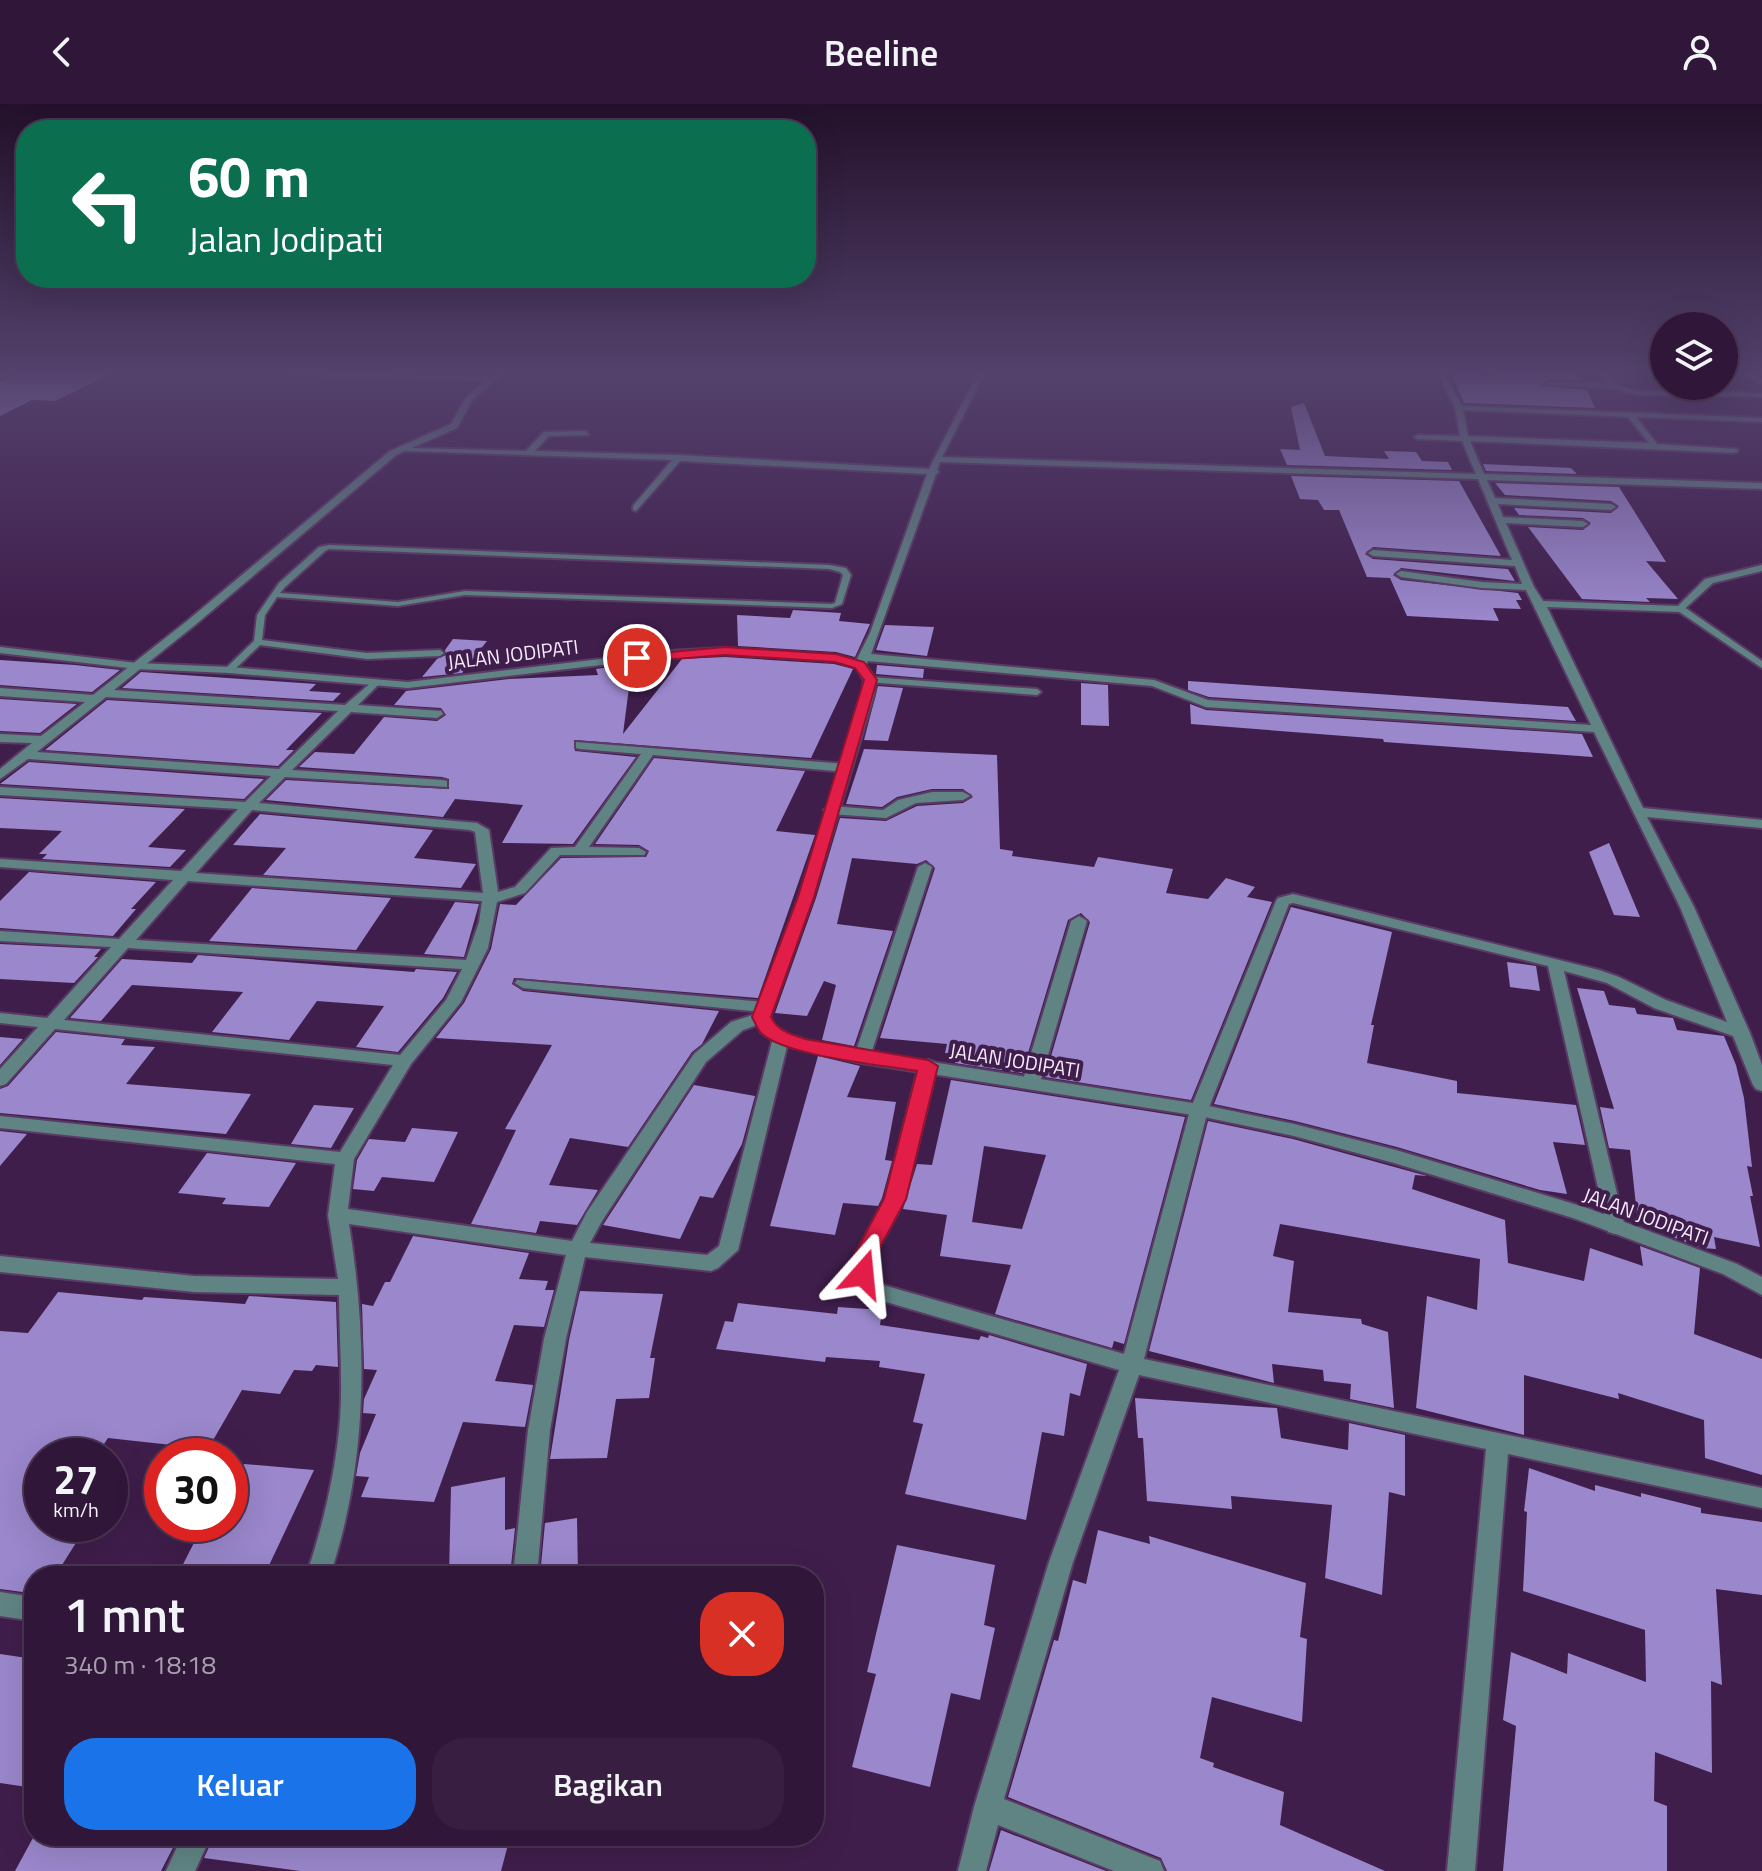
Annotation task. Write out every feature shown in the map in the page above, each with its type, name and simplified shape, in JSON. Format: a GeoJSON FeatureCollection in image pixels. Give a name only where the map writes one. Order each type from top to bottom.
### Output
{"type":"FeatureCollection","features":[{"type":"Feature","properties":{"kind":"street"},"geometry":{"type":"LineString","coordinates":[[0,775],[137,666],[393,453]]}},
{"type":"Feature","properties":{"kind":"street"},"geometry":{"type":"LineString","coordinates":[[543,453],[935,472]]}},
{"type":"Feature","properties":{"kind":"street"},"geometry":{"type":"LineString","coordinates":[[338,1215],[577,1249],[711,1263],[728,1250],[781,1038],[767,1028],[763,1012],[806,897],[846,768],[870,680],[862,661],[940,453]]}},
{"type":"Feature","properties":{"kind":"street"},"geometry":{"type":"LineString","coordinates":[[1472,453],[1529,587],[1687,907],[1762,1085]]}},
{"type":"Feature","properties":{"kind":"street"},"geometry":{"type":"LineString","coordinates":[[636,508],[678,458]]}},
{"type":"Feature","properties":{"kind":"street"},"geometry":{"type":"LineString","coordinates":[[937,459],[1762,486]]}},
{"type":"Feature","properties":{"kind":"street"},"geometry":{"type":"LineString","coordinates":[[1492,501],[1611,507]]}},
{"type":"Feature","properties":{"kind":"street"},"geometry":{"type":"LineString","coordinates":[[1499,520],[1583,524]]}},
{"type":"Feature","properties":{"kind":"street"},"geometry":{"type":"LineString","coordinates":[[1373,553],[1519,563]]}},
{"type":"Feature","properties":{"kind":"street"},"geometry":{"type":"LineString","coordinates":[[1540,604],[1681,609],[1709,581],[1762,568]]}},
{"type":"Feature","properties":{"kind":"street"},"geometry":{"type":"LineString","coordinates":[[1401,574],[1482,585],[1529,587]]}},
{"type":"Feature","properties":{"kind":"street","name":"JALAN JODIPATI"},"geometry":{"type":"LineString","coordinates":[[0,650],[137,666],[229,670],[373,684],[442,683],[668,654],[725,651],[1154,683],[1201,702],[1598,729]]}},
{"type":"Feature","properties":{"kind":"street"},"geometry":{"type":"LineString","coordinates":[[0,1080],[249,805],[373,684]]}},
{"type":"Feature","properties":{"kind":"street"},"geometry":{"type":"LineString","coordinates":[[0,692],[437,714]]}},
{"type":"Feature","properties":{"kind":"street"},"geometry":{"type":"LineString","coordinates":[[0,738],[43,740]]}},
{"type":"Feature","properties":{"kind":"street"},"geometry":{"type":"LineString","coordinates":[[580,745],[846,768]]}},
{"type":"Feature","properties":{"kind":"street"},"geometry":{"type":"LineString","coordinates":[[579,851],[649,752]]}},
{"type":"Feature","properties":{"kind":"street"},"geometry":{"type":"LineString","coordinates":[[25,755],[442,784]]}},
{"type":"Feature","properties":{"kind":"street"},"geometry":{"type":"LineString","coordinates":[[0,791],[249,805],[478,827],[482,830],[491,886],[496,897],[472,965],[453,1002],[404,1061],[345,1159],[338,1215],[349,1287],[351,1418],[342,1482],[321,1566]]}},
{"type":"Feature","properties":{"kind":"street"},"geometry":{"type":"LineString","coordinates":[[831,810],[886,814],[895,805],[913,798],[963,796]]}},
{"type":"Feature","properties":{"kind":"street"},"geometry":{"type":"LineString","coordinates":[[1638,812],[1762,824]]}},
{"type":"Feature","properties":{"kind":"street"},"geometry":{"type":"LineString","coordinates":[[0,863],[496,897],[520,890],[555,852],[639,852]]}},
{"type":"Feature","properties":{"kind":"street"},"geometry":{"type":"LineString","coordinates":[[862,1057],[925,867]]}},
{"type":"Feature","properties":{"kind":"street"},"geometry":{"type":"LineString","coordinates":[[972,1871],[1061,1562],[1132,1365],[1199,1110],[1286,898],[1613,980],[1660,1004],[1742,1033]]}},
{"type":"Feature","properties":{"kind":"street"},"geometry":{"type":"LineString","coordinates":[[1031,1083],[1079,921]]}},
{"type":"Feature","properties":{"kind":"street"},"geometry":{"type":"LineString","coordinates":[[0,936],[472,965]]}},
{"type":"Feature","properties":{"kind":"street"},"geometry":{"type":"LineString","coordinates":[[1555,964],[1615,1227]]}},
{"type":"Feature","properties":{"kind":"street"},"geometry":{"type":"LineString","coordinates":[[523,983],[763,1012]]}},
{"type":"Feature","properties":{"kind":"street"},"geometry":{"type":"LineString","coordinates":[[526,1566],[539,1430],[555,1339],[577,1249],[594,1217],[700,1058],[737,1026],[763,1012]]}},
{"type":"Feature","properties":{"kind":"street"},"geometry":{"type":"LineString","coordinates":[[0,1018],[404,1061]]}},
{"type":"Feature","properties":{"kind":"street","name":"JALAN JODIPATI"},"geometry":{"type":"LineString","coordinates":[[781,1038],[862,1057],[1199,1110],[1294,1130],[1396,1157],[1615,1227],[1730,1269],[1762,1287]]}},
{"type":"Feature","properties":{"kind":"street"},"geometry":{"type":"LineString","coordinates":[[928,1066],[895,1199],[865,1255],[863,1274],[866,1283],[876,1291],[1132,1365],[1762,1498]]}},
{"type":"Feature","properties":{"kind":"street"},"geometry":{"type":"LineString","coordinates":[[0,1122],[345,1159]]}},
{"type":"Feature","properties":{"kind":"street"},"geometry":{"type":"LineString","coordinates":[[0,1264],[194,1284],[349,1287]]}},
{"type":"Feature","properties":{"kind":"street"},"geometry":{"type":"LineString","coordinates":[[1461,1871],[1498,1441]]}},
{"type":"Feature","properties":{"kind":"street"},"geometry":{"type":"LineString","coordinates":[[0,1604],[24,1608]]}},
{"type":"Feature","properties":{"kind":"street"},"geometry":{"type":"LineString","coordinates":[[988,1807],[1150,1871]]}},
{"type":"Feature","properties":{"kind":"street"},"geometry":{"type":"LineString","coordinates":[[180,1871],[192,1846]]}},
{"type":"Feature","properties":{"kind":"lane"},"geometry":{"type":"LineString","coordinates":[[229,670],[258,642],[258,622],[282,585],[322,549],[335,546],[829,567],[843,570],[847,575],[837,605],[828,606],[465,593],[398,604],[278,595]]}},
{"type":"Feature","properties":{"kind":"lane"},"geometry":{"type":"LineString","coordinates":[[1681,609],[1762,665]]}},
{"type":"Feature","properties":{"kind":"lane"},"geometry":{"type":"LineString","coordinates":[[258,642],[367,656],[440,653]]}},
{"type":"Feature","properties":{"kind":"lane"},"geometry":{"type":"LineString","coordinates":[[870,680],[1037,692]]}},
{"type":"Feature","properties":{"kind":"building"},"geometry":{"type":"Polygon","coordinates":[[[1282,453],[1389,459],[1386,453],[1417,453],[1422,461],[1448,462],[1452,470],[1287,465],[1282,453]]]}},
{"type":"Feature","properties":{"kind":"building"},"geometry":{"type":"Polygon","coordinates":[[[1483,464],[1571,468],[1577,474],[1486,471],[1483,464]]]}},
{"type":"Feature","properties":{"kind":"building"},"geometry":{"type":"Polygon","coordinates":[[[1291,476],[1459,481],[1501,556],[1373,547],[1365,554],[1373,559],[1508,569],[1515,581],[1401,568],[1393,575],[1401,580],[1518,593],[1522,600],[1516,600],[1521,609],[1493,608],[1499,621],[1407,616],[1390,578],[1367,577],[1339,510],[1324,510],[1318,500],[1300,499],[1291,476]]]}},
{"type":"Feature","properties":{"kind":"building"},"geometry":{"type":"Polygon","coordinates":[[[1495,483],[1619,487],[1666,562],[1646,561],[1678,599],[1646,598],[1650,602],[1582,599],[1528,527],[1583,530],[1591,523],[1583,518],[1519,515],[1514,508],[1611,513],[1619,506],[1611,501],[1505,495],[1495,483]]]}},
{"type":"Feature","properties":{"kind":"building"},"geometry":{"type":"Polygon","coordinates":[[[793,610],[841,613],[839,621],[870,624],[855,657],[836,652],[738,646],[737,615],[790,618],[793,610]]]}},
{"type":"Feature","properties":{"kind":"building"},"geometry":{"type":"Polygon","coordinates":[[[885,625],[934,627],[927,656],[876,650],[885,625]]]}},
{"type":"Feature","properties":{"kind":"building"},"geometry":{"type":"Polygon","coordinates":[[[453,639],[487,641],[462,673],[422,677],[437,659],[446,655],[445,650],[453,639]]]}},
{"type":"Feature","properties":{"kind":"building"},"geometry":{"type":"Polygon","coordinates":[[[725,657],[834,664],[853,669],[811,758],[574,740],[575,751],[636,757],[573,844],[502,843],[523,805],[455,799],[443,817],[266,800],[286,780],[449,789],[449,779],[442,777],[299,767],[315,752],[354,754],[384,717],[437,721],[446,715],[441,708],[394,705],[406,691],[509,679],[598,675],[596,669],[632,664],[623,734],[682,659],[725,657]]]}},
{"type":"Feature","properties":{"kind":"building"},"geometry":{"type":"Polygon","coordinates":[[[0,660],[120,670],[92,692],[0,685],[0,660]]]}},
{"type":"Feature","properties":{"kind":"building"},"geometry":{"type":"Polygon","coordinates":[[[877,665],[924,669],[923,678],[876,674],[877,665]]]}},
{"type":"Feature","properties":{"kind":"building"},"geometry":{"type":"Polygon","coordinates":[[[141,672],[316,684],[309,691],[341,693],[333,701],[122,688],[141,672]]]}},
{"type":"Feature","properties":{"kind":"building"},"geometry":{"type":"Polygon","coordinates":[[[1188,681],[1568,707],[1576,721],[1209,697],[1188,690],[1188,681]]]}},
{"type":"Feature","properties":{"kind":"building"},"geometry":{"type":"Polygon","coordinates":[[[1081,683],[1108,685],[1109,726],[1081,725],[1081,683]]]}},
{"type":"Feature","properties":{"kind":"building"},"geometry":{"type":"Polygon","coordinates":[[[878,686],[903,688],[888,741],[864,740],[878,686]]]}},
{"type":"Feature","properties":{"kind":"building"},"geometry":{"type":"Polygon","coordinates":[[[0,699],[77,704],[40,733],[0,731],[0,699]]]}},
{"type":"Feature","properties":{"kind":"building"},"geometry":{"type":"Polygon","coordinates":[[[107,700],[322,713],[286,750],[294,750],[278,766],[45,750],[107,700]]]}},
{"type":"Feature","properties":{"kind":"building"},"geometry":{"type":"Polygon","coordinates":[[[1190,704],[1206,710],[1582,734],[1593,757],[1191,724],[1190,704]]]}},
{"type":"Feature","properties":{"kind":"building"},"geometry":{"type":"Polygon","coordinates":[[[864,749],[997,755],[1000,849],[1013,851],[1012,856],[1094,867],[1098,857],[1173,869],[1166,893],[1208,899],[1226,878],[1255,887],[1247,897],[1272,902],[1191,1100],[1045,1077],[1090,922],[1081,913],[1068,920],[1022,1073],[955,1063],[957,1054],[945,1053],[947,1044],[880,1038],[935,868],[926,860],[917,864],[852,858],[837,924],[893,931],[854,1046],[822,1040],[836,985],[824,981],[807,1016],[775,1013],[816,898],[840,818],[886,821],[917,806],[963,803],[973,797],[963,789],[932,789],[897,797],[882,807],[846,804],[864,749]]]}},
{"type":"Feature","properties":{"kind":"building"},"geometry":{"type":"Polygon","coordinates":[[[654,758],[805,771],[776,831],[815,835],[758,998],[514,978],[512,984],[523,991],[719,1011],[702,1044],[692,1052],[628,1147],[570,1138],[549,1185],[598,1190],[577,1225],[540,1221],[536,1233],[471,1224],[516,1130],[505,1129],[552,1045],[436,1038],[464,1003],[491,949],[500,904],[516,905],[561,858],[646,857],[649,851],[639,845],[595,844],[654,758]]]}},
{"type":"Feature","properties":{"kind":"building"},"geometry":{"type":"Polygon","coordinates":[[[29,762],[264,779],[244,799],[0,784],[29,762]]]}},
{"type":"Feature","properties":{"kind":"building"},"geometry":{"type":"Polygon","coordinates":[[[0,798],[185,809],[148,847],[186,850],[170,867],[42,859],[47,854],[39,854],[62,831],[0,828],[0,798]]]}},
{"type":"Feature","properties":{"kind":"building"},"geometry":{"type":"Polygon","coordinates":[[[260,814],[433,830],[414,858],[476,864],[461,888],[263,875],[286,848],[233,845],[260,814]]]}},
{"type":"Feature","properties":{"kind":"building"},"geometry":{"type":"Polygon","coordinates":[[[1609,843],[1640,917],[1614,915],[1589,852],[1609,843]]]}},
{"type":"Feature","properties":{"kind":"building"},"geometry":{"type":"Polygon","coordinates":[[[29,872],[156,882],[131,909],[136,909],[113,936],[0,928],[0,901],[29,872]]]}},
{"type":"Feature","properties":{"kind":"building"},"geometry":{"type":"Polygon","coordinates":[[[252,888],[391,898],[356,950],[209,941],[252,888]]]}},
{"type":"Feature","properties":{"kind":"building"},"geometry":{"type":"Polygon","coordinates":[[[455,902],[479,904],[464,957],[424,954],[455,902]]]}},
{"type":"Feature","properties":{"kind":"building"},"geometry":{"type":"Polygon","coordinates":[[[1291,907],[1392,932],[1371,1025],[1374,1025],[1367,1063],[1457,1081],[1457,1093],[1576,1105],[1585,1145],[1553,1142],[1567,1194],[1540,1190],[1397,1147],[1214,1104],[1291,907]]]}},
{"type":"Feature","properties":{"kind":"building"},"geometry":{"type":"Polygon","coordinates":[[[0,944],[101,949],[94,957],[98,957],[74,983],[0,979],[0,944]]]}},
{"type":"Feature","properties":{"kind":"building"},"geometry":{"type":"Polygon","coordinates":[[[198,955],[414,972],[416,969],[457,972],[443,998],[398,1052],[356,1047],[384,1006],[317,1001],[289,1040],[212,1032],[243,992],[132,985],[101,1021],[70,1018],[122,959],[192,963],[198,955]]]}},
{"type":"Feature","properties":{"kind":"building"},"geometry":{"type":"Polygon","coordinates":[[[1507,962],[1536,966],[1540,991],[1510,987],[1507,962]]]}},
{"type":"Feature","properties":{"kind":"building"},"geometry":{"type":"Polygon","coordinates":[[[1577,988],[1604,991],[1609,1005],[1635,1008],[1637,1014],[1673,1018],[1677,1030],[1724,1036],[1736,1065],[1744,1098],[1752,1167],[1747,1166],[1753,1196],[1750,1196],[1760,1247],[1714,1237],[1716,1249],[1702,1248],[1638,1224],[1630,1150],[1609,1148],[1600,1107],[1614,1109],[1577,988]]]}},
{"type":"Feature","properties":{"kind":"building"},"geometry":{"type":"Polygon","coordinates":[[[56,1032],[125,1039],[121,1045],[155,1047],[126,1084],[251,1094],[226,1134],[0,1113],[0,1089],[8,1086],[56,1032]]]}},
{"type":"Feature","properties":{"kind":"building"},"geometry":{"type":"Polygon","coordinates":[[[0,1037],[23,1039],[0,1065],[0,1037]]]}},
{"type":"Feature","properties":{"kind":"building"},"geometry":{"type":"Polygon","coordinates":[[[818,1056],[860,1066],[847,1097],[896,1102],[885,1160],[892,1161],[882,1198],[878,1206],[843,1203],[835,1235],[770,1226],[818,1056]]]}},
{"type":"Feature","properties":{"kind":"building"},"geometry":{"type":"Polygon","coordinates":[[[951,1080],[1185,1117],[1124,1344],[1114,1341],[1112,1348],[995,1314],[1011,1265],[940,1256],[947,1215],[903,1209],[917,1164],[932,1165],[951,1080]],[[984,1146],[972,1222],[1022,1229],[1046,1155],[984,1146]]]}},
{"type":"Feature","properties":{"kind":"building"},"geometry":{"type":"Polygon","coordinates":[[[694,1085],[755,1096],[742,1144],[713,1198],[700,1196],[680,1239],[603,1225],[694,1085]]]}},
{"type":"Feature","properties":{"kind":"building"},"geometry":{"type":"Polygon","coordinates":[[[314,1105],[354,1108],[331,1148],[291,1144],[314,1105]]]}},
{"type":"Feature","properties":{"kind":"building"},"geometry":{"type":"Polygon","coordinates":[[[1208,1121],[1293,1139],[1427,1176],[1415,1175],[1412,1189],[1505,1220],[1508,1263],[1584,1281],[1590,1248],[1643,1266],[1640,1246],[1700,1268],[1694,1334],[1762,1359],[1762,1475],[1705,1458],[1704,1420],[1618,1393],[1619,1399],[1524,1375],[1524,1435],[1416,1408],[1427,1296],[1477,1310],[1480,1259],[1280,1224],[1273,1256],[1294,1261],[1288,1312],[1361,1319],[1362,1324],[1388,1332],[1394,1408],[1350,1399],[1351,1384],[1324,1381],[1323,1370],[1272,1364],[1274,1383],[1149,1351],[1208,1121]]]}},
{"type":"Feature","properties":{"kind":"building"},"geometry":{"type":"Polygon","coordinates":[[[412,1128],[458,1132],[434,1182],[382,1177],[374,1191],[353,1189],[357,1160],[369,1139],[405,1142],[412,1128]]]}},
{"type":"Feature","properties":{"kind":"building"},"geometry":{"type":"Polygon","coordinates":[[[0,1131],[27,1134],[0,1166],[0,1131]]]}},
{"type":"Feature","properties":{"kind":"building"},"geometry":{"type":"Polygon","coordinates":[[[207,1153],[296,1163],[269,1207],[222,1204],[226,1198],[178,1193],[207,1153]]]}},
{"type":"Feature","properties":{"kind":"building"},"geometry":{"type":"Polygon","coordinates":[[[413,1236],[529,1253],[519,1279],[548,1281],[545,1290],[554,1290],[544,1327],[514,1325],[495,1381],[533,1385],[525,1427],[463,1422],[434,1502],[361,1497],[369,1477],[356,1476],[360,1453],[376,1414],[363,1413],[364,1399],[377,1370],[364,1369],[362,1304],[373,1306],[385,1282],[390,1282],[413,1236]]]}},
{"type":"Feature","properties":{"kind":"building"},"geometry":{"type":"Polygon","coordinates":[[[580,1291],[663,1294],[650,1358],[655,1358],[649,1398],[616,1399],[607,1458],[550,1459],[569,1340],[580,1291]]]}},
{"type":"Feature","properties":{"kind":"building"},"geometry":{"type":"Polygon","coordinates":[[[58,1292],[142,1300],[144,1297],[245,1304],[249,1296],[336,1302],[338,1367],[316,1365],[312,1371],[294,1370],[280,1394],[242,1390],[214,1438],[144,1438],[144,1442],[128,1438],[24,1438],[24,1542],[77,1542],[61,1566],[24,1566],[24,1592],[0,1589],[0,1331],[28,1333],[58,1292]]]}},
{"type":"Feature","properties":{"kind":"building"},"geometry":{"type":"Polygon","coordinates":[[[738,1303],[837,1314],[838,1307],[882,1310],[880,1325],[979,1340],[981,1336],[988,1338],[989,1335],[1087,1364],[1080,1396],[1070,1393],[1064,1436],[1042,1432],[1026,1520],[905,1494],[923,1424],[913,1422],[925,1374],[879,1367],[880,1361],[826,1357],[825,1362],[716,1349],[725,1321],[733,1322],[738,1303]]]}},
{"type":"Feature","properties":{"kind":"building"},"geometry":{"type":"Polygon","coordinates":[[[1135,1398],[1277,1408],[1281,1438],[1348,1450],[1349,1423],[1405,1435],[1405,1496],[1389,1492],[1382,1595],[1325,1578],[1332,1505],[1231,1496],[1232,1509],[1147,1501],[1143,1438],[1138,1438],[1135,1398]]]}},
{"type":"Feature","properties":{"kind":"building"},"geometry":{"type":"Polygon","coordinates":[[[248,1464],[314,1470],[269,1566],[182,1566],[194,1542],[248,1542],[248,1464]]]}},
{"type":"Feature","properties":{"kind":"building"},"geometry":{"type":"Polygon","coordinates":[[[1529,1468],[1595,1491],[1595,1485],[1641,1497],[1641,1493],[1701,1508],[1701,1513],[1762,1522],[1762,1595],[1716,1589],[1722,1685],[1711,1681],[1712,1773],[1655,1752],[1654,1801],[1667,1806],[1667,1871],[1503,1871],[1516,1726],[1503,1720],[1511,1652],[1567,1674],[1568,1653],[1646,1682],[1645,1630],[1523,1591],[1527,1512],[1524,1511],[1529,1468]]]}},
{"type":"Feature","properties":{"kind":"building"},"geometry":{"type":"Polygon","coordinates":[[[505,1477],[505,1530],[515,1528],[511,1566],[449,1566],[451,1487],[505,1477]]]}},
{"type":"Feature","properties":{"kind":"building"},"geometry":{"type":"Polygon","coordinates":[[[577,1518],[578,1566],[541,1566],[545,1523],[577,1518]]]}},
{"type":"Feature","properties":{"kind":"building"},"geometry":{"type":"Polygon","coordinates":[[[1098,1530],[1150,1544],[1149,1536],[1306,1583],[1300,1637],[1307,1639],[1302,1722],[1212,1697],[1200,1758],[1214,1763],[1213,1767],[1284,1792],[1280,1825],[1385,1871],[1167,1871],[1161,1858],[1008,1797],[1054,1640],[1058,1641],[1073,1580],[1086,1584],[1098,1530]]]}},
{"type":"Feature","properties":{"kind":"building"},"geometry":{"type":"Polygon","coordinates":[[[897,1545],[995,1565],[984,1625],[995,1628],[980,1700],[951,1693],[930,1787],[852,1767],[876,1674],[867,1672],[897,1545]]]}},
{"type":"Feature","properties":{"kind":"building"},"geometry":{"type":"Polygon","coordinates":[[[0,1654],[24,1658],[24,1787],[0,1783],[0,1654]]]}},
{"type":"Feature","properties":{"kind":"building"},"geometry":{"type":"Polygon","coordinates":[[[1001,1830],[1106,1871],[989,1871],[1001,1830]]]}},
{"type":"Feature","properties":{"kind":"building"},"geometry":{"type":"Polygon","coordinates":[[[29,1846],[174,1846],[161,1871],[15,1871],[29,1846]]]}},
{"type":"Feature","properties":{"kind":"building"},"geometry":{"type":"Polygon","coordinates":[[[209,1846],[508,1846],[501,1871],[300,1871],[204,1858],[209,1846]]]}},
{"type":"Feature","properties":{"kind":"route"},"geometry":{"type":"LineString","coordinates":[[637,658],[725,651],[836,658],[860,665],[870,680],[806,897],[762,1017],[767,1028],[781,1038],[803,1045],[928,1066],[895,1199],[865,1255],[863,1274]]}}]}
